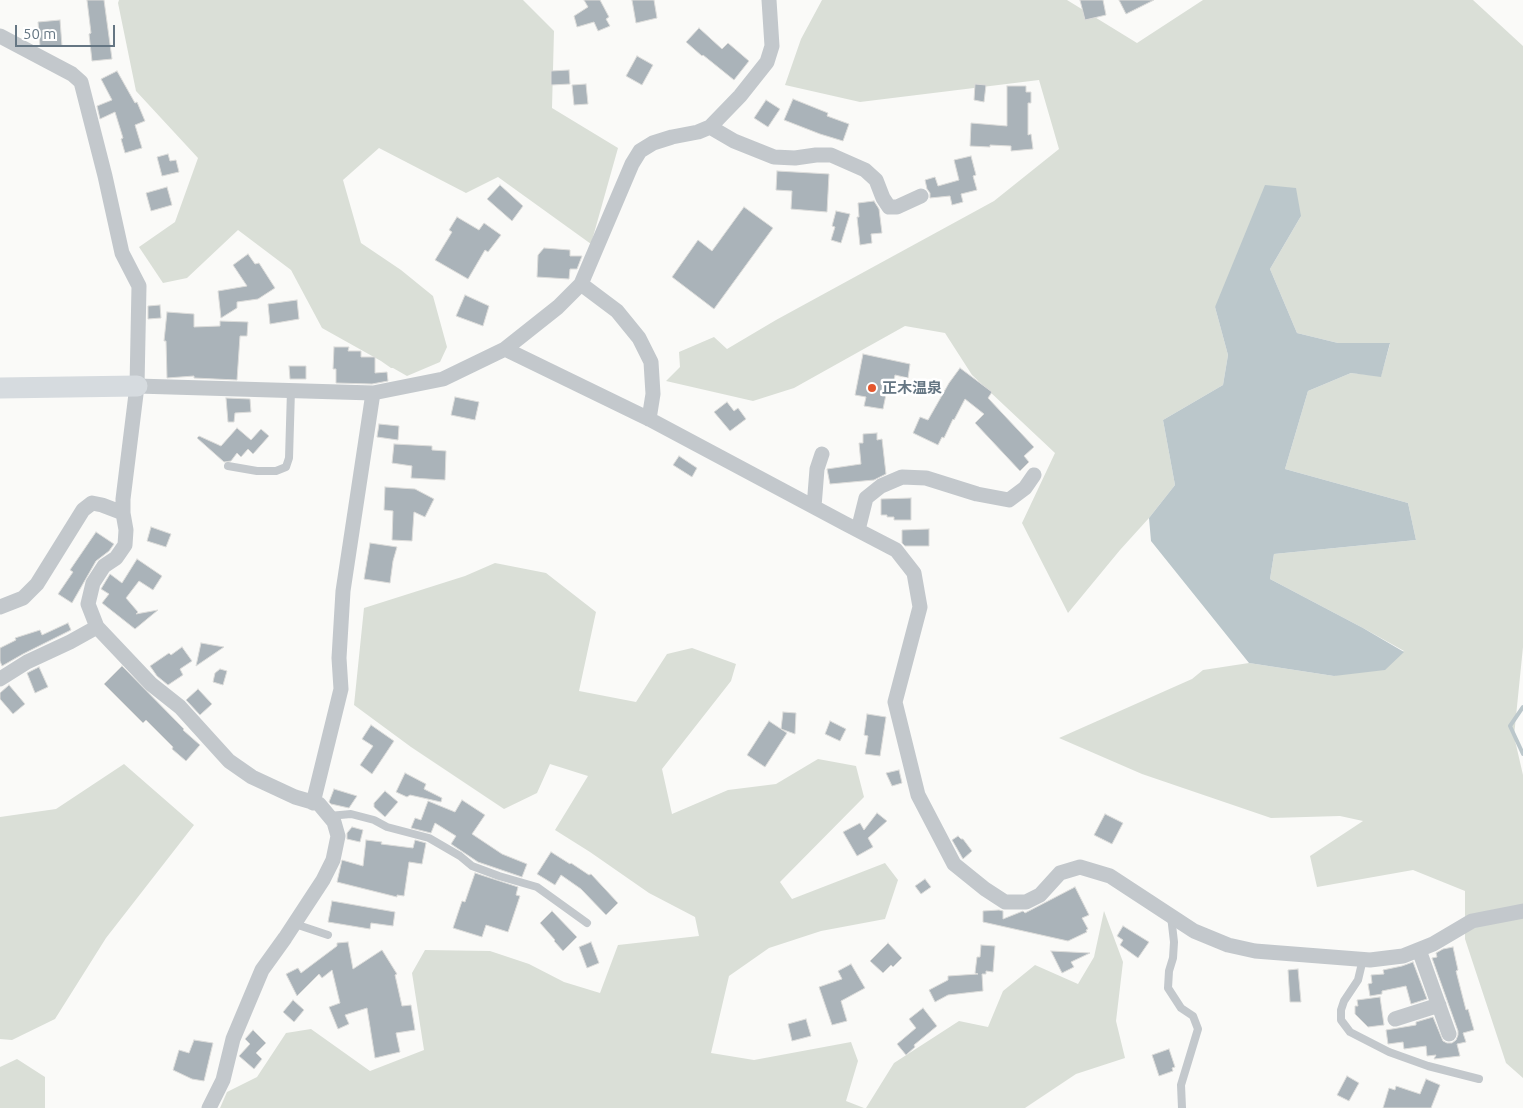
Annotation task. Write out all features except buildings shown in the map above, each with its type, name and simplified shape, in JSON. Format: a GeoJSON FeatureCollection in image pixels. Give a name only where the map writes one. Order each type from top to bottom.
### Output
{"type":"FeatureCollection","features":[{"type":"Feature","properties":{"kind":"street"},"geometry":{"type":"LineString","coordinates":[[0,388],[136,386],[373,393],[443,379],[505,349],[558,307],[581,284],[632,164],[640,151],[653,143],[698,132],[710,127],[740,96],[767,62],[772,46],[769,0]]}},
{"type":"Feature","properties":{"kind":"street"},"geometry":{"type":"LineString","coordinates":[[0,36],[72,74],[81,82],[122,253],[139,286],[136,386],[123,513],[126,530],[125,545],[116,558],[104,566],[93,583],[88,604],[97,627],[151,684],[180,707],[229,761],[252,778],[295,797],[319,804],[334,822],[338,836],[333,860],[323,880],[295,924],[262,970],[233,1039],[223,1080],[209,1108]]}},
{"type":"Feature","properties":{"kind":"street"},"geometry":{"type":"LineString","coordinates":[[710,127],[734,141],[774,157],[795,158],[816,154],[831,155],[865,170],[876,180],[883,198],[889,207],[897,207],[921,196]]}},
{"type":"Feature","properties":{"kind":"street"},"geometry":{"type":"LineString","coordinates":[[581,284],[617,311],[639,338],[650,362],[653,394],[649,419]]}},
{"type":"Feature","properties":{"kind":"street"},"geometry":{"type":"LineString","coordinates":[[505,349],[649,419],[896,550],[914,573],[920,607],[895,702],[918,795],[954,864],[985,889],[1005,902],[1026,902],[1040,895],[1060,873],[1080,867],[1110,876],[1194,931],[1228,944],[1264,952],[1363,960],[1402,956],[1433,944],[1472,921],[1523,911]]}},
{"type":"Feature","properties":{"kind":"street"},"geometry":{"type":"LineString","coordinates":[[313,803],[341,689],[340,658],[343,591],[373,393]]}},
{"type":"Feature","properties":{"kind":"street"},"geometry":{"type":"LineString","coordinates":[[814,507],[817,469],[822,454]]}},
{"type":"Feature","properties":{"kind":"street"},"geometry":{"type":"LineString","coordinates":[[858,530],[866,498],[881,486],[902,477],[926,478],[977,494],[1009,500],[1025,488],[1034,474]]}},
{"type":"Feature","properties":{"kind":"street"},"geometry":{"type":"LineString","coordinates":[[0,607],[23,598],[37,584],[83,510],[92,504],[102,505],[123,513]]}},
{"type":"Feature","properties":{"kind":"street"},"geometry":{"type":"LineString","coordinates":[[0,679],[27,662],[97,627]]}},
{"type":"Feature","properties":{"kind":"street"},"geometry":{"type":"LineString","coordinates":[[1419,950],[1449,1034]]}},
{"type":"Feature","properties":{"kind":"street"},"geometry":{"type":"LineString","coordinates":[[1395,1019],[1439,1005]]}},
{"type":"Feature","properties":{"kind":"lane"},"geometry":{"type":"LineString","coordinates":[[228,466],[256,471],[276,471],[286,467],[290,458],[291,390]]}},
{"type":"Feature","properties":{"kind":"lane"},"geometry":{"type":"LineString","coordinates":[[329,816],[350,814],[374,820],[387,827],[429,838],[460,856],[472,866],[537,887],[588,923]]}},
{"type":"Feature","properties":{"kind":"lane"},"geometry":{"type":"LineString","coordinates":[[1171,916],[1174,942],[1168,988],[1181,1008],[1192,1016],[1198,1029],[1181,1085],[1182,1108]]}},
{"type":"Feature","properties":{"kind":"lane"},"geometry":{"type":"LineString","coordinates":[[295,924],[328,936]]}},
{"type":"Feature","properties":{"kind":"lane"},"geometry":{"type":"LineString","coordinates":[[1363,960],[1358,980],[1344,1001],[1341,1010],[1341,1020],[1350,1032],[1389,1052],[1428,1066],[1479,1079]]}},
{"type":"Feature","properties":{"kind":"shaded area"},"geometry":{"type":"Polygon","coordinates":[[[119,0],[523,0],[554,31],[552,108],[618,148],[591,244],[498,177],[466,193],[379,148],[343,180],[361,243],[401,270],[433,296],[447,347],[440,362],[407,376],[322,328],[291,270],[238,230],[187,278],[163,283],[139,247],[175,222],[198,158],[136,91],[118,3],[119,0]]]}},
{"type":"Feature","properties":{"kind":"shaded area"},"geometry":{"type":"Polygon","coordinates":[[[822,0],[1067,0],[1137,43],[1203,0],[1473,0],[1523,46],[1523,647],[1514,736],[1523,775],[1523,1078],[1506,1063],[1465,939],[1465,891],[1413,870],[1317,887],[1310,856],[1363,821],[1340,816],[1271,818],[1142,774],[1059,738],[1192,679],[1203,670],[1249,663],[1334,676],[1404,651],[1270,579],[1274,554],[1416,540],[1408,503],[1285,469],[1308,391],[1351,373],[1381,376],[1390,344],[1338,343],[1297,333],[1270,269],[1301,216],[1215,307],[1228,355],[1223,385],[1163,420],[1175,485],[1068,613],[1022,523],[1055,453],[972,375],[945,333],[905,326],[794,388],[753,401],[666,381],[680,367],[679,352],[714,337],[727,349],[776,320],[994,201],[1059,149],[1039,80],[860,102],[785,85],[801,39],[822,0]]]}},
{"type":"Feature","properties":{"kind":"shaded area"},"geometry":{"type":"Polygon","coordinates":[[[1265,185],[1296,188],[1301,216],[1270,269],[1297,333],[1338,343],[1390,343],[1381,377],[1351,373],[1308,391],[1285,469],[1408,503],[1416,540],[1274,554],[1270,579],[1404,652],[1385,670],[1334,676],[1249,663],[1151,541],[1149,518],[1175,485],[1163,420],[1223,385],[1228,355],[1215,307],[1265,185]]]}},
{"type":"Feature","properties":{"kind":"shaded area"},"geometry":{"type":"Polygon","coordinates":[[[495,563],[546,573],[596,612],[579,691],[636,702],[667,654],[692,648],[736,664],[731,681],[662,769],[672,814],[728,790],[776,784],[818,759],[856,766],[864,797],[780,882],[792,899],[885,863],[898,880],[885,919],[821,931],[769,948],[729,976],[711,1053],[754,1060],[851,1042],[858,1061],[846,1101],[864,1108],[220,1108],[227,1092],[257,1077],[286,1033],[311,1029],[370,1071],[424,1050],[412,973],[425,950],[490,951],[529,964],[564,982],[600,993],[618,945],[699,936],[695,917],[649,893],[555,830],[588,776],[550,764],[537,793],[504,809],[411,747],[354,705],[364,608],[465,576],[495,563]]]}},
{"type":"Feature","properties":{"kind":"shaded area"},"geometry":{"type":"Polygon","coordinates":[[[124,764],[194,825],[106,938],[55,1019],[12,1040],[0,1039],[0,817],[56,809],[124,764]]]}},
{"type":"Feature","properties":{"kind":"shaded area"},"geometry":{"type":"Polygon","coordinates":[[[1104,911],[1123,962],[1116,1021],[1125,1058],[1076,1074],[1025,1108],[866,1108],[894,1063],[959,1021],[988,1027],[1003,991],[1035,965],[1078,984],[1094,957],[1104,911]]]}},
{"type":"Feature","properties":{"kind":"shaded area"},"geometry":{"type":"Polygon","coordinates":[[[17,1059],[45,1077],[45,1108],[0,1108],[0,1067],[17,1059]]]}},
{"type":"Feature","properties":{"kind":"waterway"},"geometry":{"type":"LineString","coordinates":[[1523,707],[1510,726],[1523,754]]}},
{"type":"Feature","properties":{"kind":"place","name":"正木温泉"},"geometry":{"type":"Point","coordinates":[872,388]}}]}
